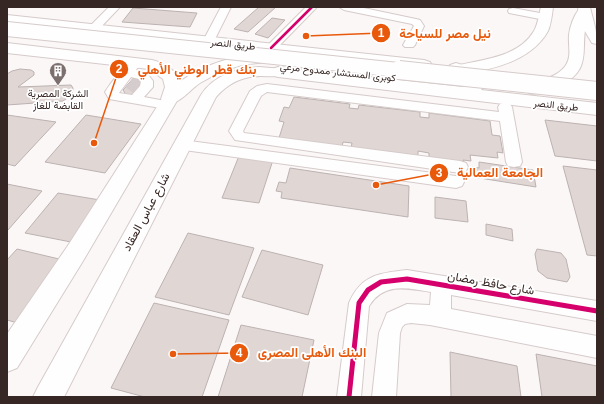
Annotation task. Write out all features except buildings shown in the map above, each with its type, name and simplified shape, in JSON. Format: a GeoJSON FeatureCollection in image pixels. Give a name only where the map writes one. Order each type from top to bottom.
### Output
{"type":"FeatureCollection","features":[{"type":"Feature","properties":{"kind":"highway"},"geometry":{"type":"LineString","coordinates":[[461,94],[491,95],[524,92],[551,84],[566,75],[576,62],[578,49],[576,35],[584,9]]}},
{"type":"Feature","properties":{"kind":"highway","name":"طريق النصر"},"geometry":{"type":"LineString","coordinates":[[7,19],[460,69]]}},
{"type":"Feature","properties":{"kind":"highway","name":"كوبرى المستشار ممدوح مرعي"},"geometry":{"type":"LineString","coordinates":[[7,29],[597,91]]}},
{"type":"Feature","properties":{"kind":"highway"},"geometry":{"type":"LineString","coordinates":[[135,79],[166,50],[166,42],[160,37],[154,35]]}},
{"type":"Feature","properties":{"kind":"highway","name":"كوبرى المستشار ممدوح مرعي"},"geometry":{"type":"LineString","coordinates":[[7,38],[597,100]]}},
{"type":"Feature","properties":{"kind":"highway"},"geometry":{"type":"LineString","coordinates":[[7,48],[135,79],[160,68],[170,76],[174,87],[168,102]]}},
{"type":"Feature","properties":{"kind":"highway"},"geometry":{"type":"LineString","coordinates":[[168,102],[194,79],[214,69],[231,63],[249,59],[325,55]]}},
{"type":"Feature","properties":{"kind":"highway"},"geometry":{"type":"LineString","coordinates":[[460,69],[470,74],[476,80],[475,87],[461,94]]}},
{"type":"Feature","properties":{"kind":"highway","name":"طريق النصر"},"geometry":{"type":"LineString","coordinates":[[278,72],[597,109]]}},
{"type":"Feature","properties":{"kind":"highway"},"geometry":{"type":"LineString","coordinates":[[597,86],[595,86],[592,94],[597,100]]}},
{"type":"Feature","properties":{"kind":"main road"},"geometry":{"type":"LineString","coordinates":[[584,9],[590,30],[597,40]]}},
{"type":"Feature","properties":{"kind":"main road"},"geometry":{"type":"LineString","coordinates":[[460,69],[486,65],[519,52],[528,46],[538,35],[543,26],[546,12]]}},
{"type":"Feature","properties":{"kind":"main road","name":"شارع عباس العقاد"},"geometry":{"type":"LineString","coordinates":[[48,397],[209,95],[218,84],[241,73],[260,70],[278,72]]}},
{"type":"Feature","properties":{"kind":"main road"},"geometry":{"type":"LineString","coordinates":[[7,358],[74,254],[168,102]]}},
{"type":"Feature","properties":{"kind":"street"},"geometry":{"type":"LineString","coordinates":[[101,29],[115,7]]}},
{"type":"Feature","properties":{"kind":"street"},"geometry":{"type":"LineString","coordinates":[[101,29],[121,11],[122,7]]}},
{"type":"Feature","properties":{"kind":"street"},"geometry":{"type":"LineString","coordinates":[[209,41],[226,7]]}},
{"type":"Feature","properties":{"kind":"street"},"geometry":{"type":"LineString","coordinates":[[271,48],[312,7]]}},
{"type":"Feature","properties":{"kind":"street"},"geometry":{"type":"LineString","coordinates":[[344,7],[416,22],[419,26],[408,46]]}},
{"type":"Feature","properties":{"kind":"street"},"geometry":{"type":"LineString","coordinates":[[513,11],[546,12]]}},
{"type":"Feature","properties":{"kind":"street"},"geometry":{"type":"LineString","coordinates":[[135,79],[168,102]]}},
{"type":"Feature","properties":{"kind":"street"},"geometry":{"type":"LineString","coordinates":[[358,99],[362,82]]}},
{"type":"Feature","properties":{"kind":"street"},"geometry":{"type":"LineString","coordinates":[[182,145],[458,174],[244,137],[237,134],[236,131],[255,94],[262,89],[272,88],[506,117]]}},
{"type":"Feature","properties":{"kind":"street"},"geometry":{"type":"LineString","coordinates":[[504,99],[514,162]]}},
{"type":"Feature","properties":{"kind":"street","name":"شارع حافظ رمضان"},"geometry":{"type":"LineString","coordinates":[[349,397],[359,303],[368,290],[381,282],[407,279],[597,311]]}},
{"type":"Feature","properties":{"kind":"street"},"geometry":{"type":"LineString","coordinates":[[440,317],[441,285]]}},
{"type":"Feature","properties":{"kind":"street"},"geometry":{"type":"LineString","coordinates":[[384,397],[389,334],[393,321],[403,314],[420,314],[440,317],[597,347]]}},
{"type":"Feature","properties":{"kind":"tunnel"},"geometry":{"type":"LineString","coordinates":[[130,82],[138,88]]}},
{"type":"Feature","properties":{"kind":"cycle path"},"geometry":{"type":"LineString","coordinates":[[271,48],[312,7]]}},
{"type":"Feature","properties":{"kind":"cycle path"},"geometry":{"type":"LineString","coordinates":[[349,397],[359,303],[368,290],[381,282],[407,279],[597,311]]}},
{"type":"Feature","properties":{"kind":"place","name":"نيل مصر للسياحة"},"geometry":{"type":"Point","coordinates":[306,36]}},
{"type":"Feature","properties":{"kind":"place","name":"الشركة المصرية القابضة للغاز"},"geometry":{"type":"Point","coordinates":[58,86]}},
{"type":"Feature","properties":{"kind":"place","name":"بنك قطر الوطني الأهلي"},"geometry":{"type":"Point","coordinates":[94,143]}},
{"type":"Feature","properties":{"kind":"place","name":"الجامعة العمالية"},"geometry":{"type":"Point","coordinates":[376,185]}},
{"type":"Feature","properties":{"kind":"place","name":"البنك الأهلى المصرى"},"geometry":{"type":"Point","coordinates":[173,354]}}]}
